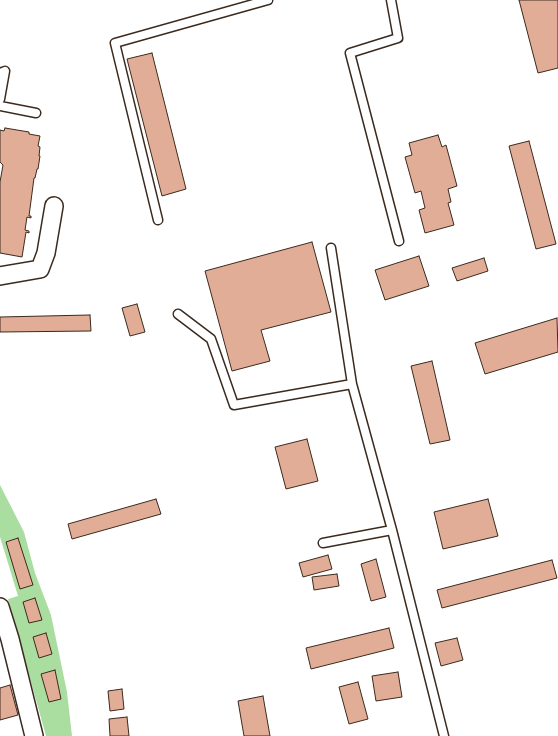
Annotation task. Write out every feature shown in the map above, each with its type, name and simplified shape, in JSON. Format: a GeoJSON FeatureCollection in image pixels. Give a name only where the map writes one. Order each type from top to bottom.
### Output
{"type":"FeatureCollection","features":[{"type":"Feature","properties":{"kind":"street"},"geometry":{"type":"LineString","coordinates":[[0,276],[40,269],[46,254],[54,206]]}},
{"type":"Feature","properties":{"kind":"street"},"geometry":{"type":"LineString","coordinates":[[0,607],[10,639],[34,736]]}},
{"type":"Feature","properties":{"kind":"lane"},"geometry":{"type":"LineString","coordinates":[[158,220],[114,43],[268,0]]}},
{"type":"Feature","properties":{"kind":"lane"},"geometry":{"type":"LineString","coordinates":[[391,0],[398,38],[350,52],[399,240]]}},
{"type":"Feature","properties":{"kind":"lane"},"geometry":{"type":"LineString","coordinates":[[0,73],[5,71],[0,99]]}},
{"type":"Feature","properties":{"kind":"lane"},"geometry":{"type":"LineString","coordinates":[[0,106],[36,112]]}},
{"type":"Feature","properties":{"kind":"lane"},"geometry":{"type":"LineString","coordinates":[[331,248],[352,384],[392,530],[444,736]]}},
{"type":"Feature","properties":{"kind":"lane"},"geometry":{"type":"LineString","coordinates":[[178,314],[212,339],[234,405],[352,384]]}},
{"type":"Feature","properties":{"kind":"lane"},"geometry":{"type":"LineString","coordinates":[[323,543],[392,530]]}},
{"type":"Feature","properties":{"kind":"green space"},"geometry":{"type":"Polygon","coordinates":[[[0,485],[24,532],[35,573],[51,615],[67,692],[72,736],[46,736],[8,599],[18,596],[0,537],[0,485]]]}},
{"type":"Feature","properties":{"kind":"building"},"geometry":{"type":"Polygon","coordinates":[[[519,0],[558,0],[558,68],[538,73],[519,0]]]}},
{"type":"Feature","properties":{"kind":"building"},"geometry":{"type":"Polygon","coordinates":[[[152,53],[186,189],[162,196],[127,59],[152,53]]]}},
{"type":"Feature","properties":{"kind":"building"},"geometry":{"type":"Polygon","coordinates":[[[5,128],[29,132],[29,134],[40,136],[38,146],[40,147],[40,156],[38,169],[34,178],[29,216],[31,216],[31,218],[27,217],[25,230],[29,231],[29,233],[26,232],[22,257],[0,253],[0,182],[3,165],[0,162],[0,130],[4,131],[5,128]]]}},
{"type":"Feature","properties":{"kind":"building"},"geometry":{"type":"Polygon","coordinates":[[[438,135],[442,147],[446,145],[457,186],[448,189],[451,202],[448,203],[454,225],[425,233],[419,210],[425,208],[421,191],[415,193],[405,157],[412,155],[409,143],[438,135]]]}},
{"type":"Feature","properties":{"kind":"building"},"geometry":{"type":"Polygon","coordinates":[[[529,141],[556,244],[536,249],[509,146],[529,141]]]}},
{"type":"Feature","properties":{"kind":"building"},"geometry":{"type":"Polygon","coordinates":[[[312,242],[331,312],[261,330],[270,361],[232,371],[205,271],[312,242]]]}},
{"type":"Feature","properties":{"kind":"building"},"geometry":{"type":"Polygon","coordinates":[[[419,256],[429,286],[385,300],[375,270],[419,256]]]}},
{"type":"Feature","properties":{"kind":"building"},"geometry":{"type":"Polygon","coordinates":[[[484,258],[488,271],[457,281],[452,268],[484,258]]]}},
{"type":"Feature","properties":{"kind":"building"},"geometry":{"type":"Polygon","coordinates":[[[137,304],[145,332],[130,336],[122,308],[137,304]]]}},
{"type":"Feature","properties":{"kind":"building"},"geometry":{"type":"Polygon","coordinates":[[[90,315],[91,331],[0,332],[0,317],[90,315]]]}},
{"type":"Feature","properties":{"kind":"building"},"geometry":{"type":"Polygon","coordinates":[[[557,318],[558,352],[485,374],[475,343],[557,318]]]}},
{"type":"Feature","properties":{"kind":"building"},"geometry":{"type":"Polygon","coordinates":[[[432,361],[450,440],[430,444],[411,366],[432,361]]]}},
{"type":"Feature","properties":{"kind":"building"},"geometry":{"type":"Polygon","coordinates":[[[307,439],[318,481],[286,489],[275,447],[307,439]]]}},
{"type":"Feature","properties":{"kind":"building"},"geometry":{"type":"Polygon","coordinates":[[[156,499],[161,514],[72,539],[68,524],[156,499]]]}},
{"type":"Feature","properties":{"kind":"building"},"geometry":{"type":"Polygon","coordinates":[[[488,499],[498,536],[443,549],[434,512],[488,499]]]}},
{"type":"Feature","properties":{"kind":"building"},"geometry":{"type":"Polygon","coordinates":[[[18,538],[33,585],[20,589],[6,542],[18,538]]]}},
{"type":"Feature","properties":{"kind":"building"},"geometry":{"type":"Polygon","coordinates":[[[328,555],[332,569],[303,577],[299,563],[328,555]]]}},
{"type":"Feature","properties":{"kind":"building"},"geometry":{"type":"Polygon","coordinates":[[[376,559],[386,597],[371,601],[361,564],[376,559]]]}},
{"type":"Feature","properties":{"kind":"building"},"geometry":{"type":"Polygon","coordinates":[[[552,560],[557,578],[442,608],[437,590],[552,560]]]}},
{"type":"Feature","properties":{"kind":"building"},"geometry":{"type":"Polygon","coordinates":[[[337,574],[339,586],[314,590],[312,577],[337,574]]]}},
{"type":"Feature","properties":{"kind":"building"},"geometry":{"type":"Polygon","coordinates":[[[35,598],[42,620],[29,623],[23,602],[35,598]]]}},
{"type":"Feature","properties":{"kind":"building"},"geometry":{"type":"Polygon","coordinates":[[[389,628],[394,648],[311,669],[306,648],[389,628]]]}},
{"type":"Feature","properties":{"kind":"building"},"geometry":{"type":"Polygon","coordinates":[[[46,633],[52,654],[39,658],[33,637],[46,633]]]}},
{"type":"Feature","properties":{"kind":"building"},"geometry":{"type":"Polygon","coordinates":[[[457,638],[463,660],[441,666],[435,643],[457,638]]]}},
{"type":"Feature","properties":{"kind":"building"},"geometry":{"type":"Polygon","coordinates":[[[55,670],[61,699],[49,702],[41,674],[55,670]]]}},
{"type":"Feature","properties":{"kind":"building"},"geometry":{"type":"Polygon","coordinates":[[[398,672],[402,697],[376,701],[372,676],[398,672]]]}},
{"type":"Feature","properties":{"kind":"building"},"geometry":{"type":"Polygon","coordinates":[[[358,682],[368,719],[349,724],[339,687],[358,682]]]}},
{"type":"Feature","properties":{"kind":"building"},"geometry":{"type":"Polygon","coordinates":[[[10,685],[18,715],[0,720],[0,688],[10,685]]]}},
{"type":"Feature","properties":{"kind":"building"},"geometry":{"type":"Polygon","coordinates":[[[122,689],[124,709],[110,711],[108,691],[122,689]]]}},
{"type":"Feature","properties":{"kind":"building"},"geometry":{"type":"Polygon","coordinates":[[[263,696],[270,736],[244,736],[238,701],[263,696]]]}},
{"type":"Feature","properties":{"kind":"building"},"geometry":{"type":"Polygon","coordinates":[[[127,717],[129,736],[110,736],[109,719],[127,717]]]}}]}
